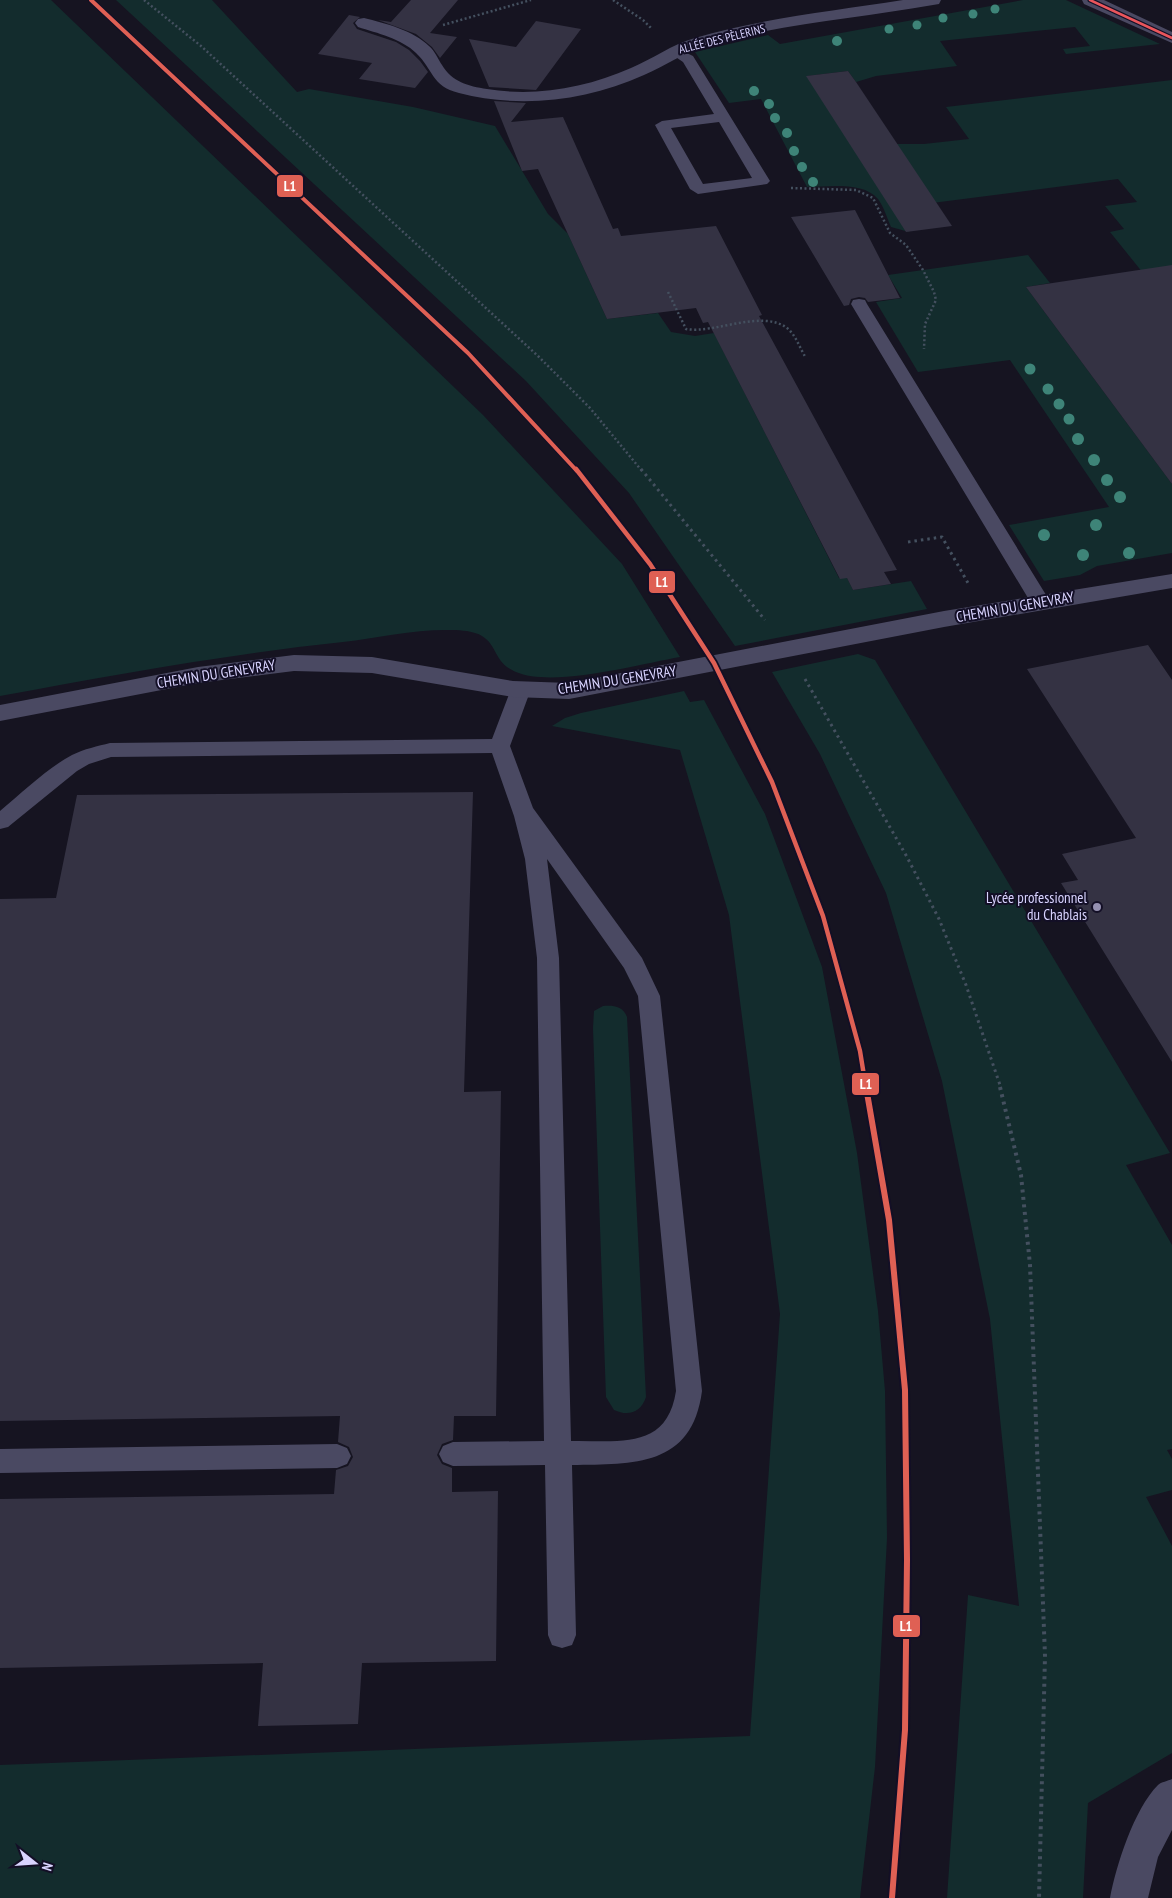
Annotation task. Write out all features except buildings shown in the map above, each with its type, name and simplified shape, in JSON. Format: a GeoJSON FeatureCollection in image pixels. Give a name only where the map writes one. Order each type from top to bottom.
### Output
{"type":"FeatureCollection","features":[{"type":"Feature","properties":{"kind":"street","name":"ALLÉE DES PÈLERINS"},"geometry":{"type":"LineString","coordinates":[[364,24],[400,36],[423,50],[443,82],[465,90],[515,97],[578,90],[637,72],[674,51],[701,42],[763,28],[933,0]]}},
{"type":"Feature","properties":{"kind":"street"},"geometry":{"type":"LineString","coordinates":[[1090,0],[1172,38]]}},
{"type":"Feature","properties":{"kind":"street","name":"CHEMIN DU GENEVRAY"},"geometry":{"type":"LineString","coordinates":[[0,713],[245,666],[286,663],[379,666],[521,690],[557,691],[583,688],[985,612],[1172,581]]}},
{"type":"Feature","properties":{"kind":"street"},"geometry":{"type":"LineString","coordinates":[[1128,1898],[1140,1850],[1154,1822],[1172,1797]]}},
{"type":"Feature","properties":{"kind":"lane"},"geometry":{"type":"LineString","coordinates":[[674,51],[688,59],[724,117],[762,180],[698,189],[662,125],[724,117]]}},
{"type":"Feature","properties":{"kind":"lane"},"geometry":{"type":"LineString","coordinates":[[859,304],[1040,603]]}},
{"type":"Feature","properties":{"kind":"lane"},"geometry":{"type":"LineString","coordinates":[[521,690],[500,746],[522,809],[535,858],[544,910],[548,958],[556,1453],[562,1635]]}},
{"type":"Feature","properties":{"kind":"lane"},"geometry":{"type":"LineString","coordinates":[[0,822],[70,766],[89,756],[110,750],[500,746]]}},
{"type":"Feature","properties":{"kind":"lane"},"geometry":{"type":"LineString","coordinates":[[453,1454],[627,1452],[644,1449],[661,1443],[674,1433],[683,1421],[688,1406],[689,1391],[649,996],[634,964],[522,809]]}},
{"type":"Feature","properties":{"kind":"lane"},"geometry":{"type":"LineString","coordinates":[[0,1461],[337,1456]]}},
{"type":"Feature","properties":{"kind":"path"},"geometry":{"type":"LineString","coordinates":[[144,0],[201,46],[480,305],[538,356],[583,401],[787,648],[854,761],[939,919],[966,985],[1001,1089],[1022,1174],[1030,1265],[1045,1656],[1042,1846],[1039,1898]]}},
{"type":"Feature","properties":{"kind":"path"},"geometry":{"type":"LineString","coordinates":[[400,36],[531,0]]}},
{"type":"Feature","properties":{"kind":"path"},"geometry":{"type":"LineString","coordinates":[[613,0],[643,20],[674,51]]}},
{"type":"Feature","properties":{"kind":"path"},"geometry":{"type":"LineString","coordinates":[[808,189],[856,190],[873,198],[890,233],[906,245],[924,270],[936,300],[925,324],[924,353]]}},
{"type":"Feature","properties":{"kind":"path"},"geometry":{"type":"LineString","coordinates":[[668,292],[686,329],[697,331],[766,322],[779,323],[787,328],[806,358]]}},
{"type":"Feature","properties":{"kind":"path"},"geometry":{"type":"LineString","coordinates":[[908,542],[942,537],[985,612]]}},
{"type":"Feature","properties":{"kind":"green space"},"geometry":{"type":"Polygon","coordinates":[[[0,0],[51,0],[483,415],[622,564],[680,657],[574,676],[532,676],[516,672],[507,666],[500,660],[487,640],[480,635],[468,631],[438,630],[214,659],[0,696],[0,0]]]}},
{"type":"Feature","properties":{"kind":"green space"},"geometry":{"type":"Polygon","coordinates":[[[116,0],[212,0],[297,92],[309,89],[413,107],[495,126],[548,214],[568,234],[607,319],[658,313],[671,332],[695,336],[714,333],[839,578],[847,578],[853,590],[911,581],[927,609],[735,646],[629,493],[526,381],[116,0]]]}},
{"type":"Feature","properties":{"kind":"green space"},"geometry":{"type":"Polygon","coordinates":[[[1023,0],[1066,0],[1160,44],[1066,54],[1063,49],[1090,46],[1075,27],[940,41],[957,66],[876,76],[856,82],[848,71],[807,76],[875,144],[924,144],[969,139],[946,107],[1172,80],[1172,309],[1110,232],[1124,229],[1105,206],[1137,202],[1118,179],[893,208],[909,232],[891,227],[880,202],[871,193],[854,187],[844,186],[807,187],[761,99],[729,103],[695,52],[768,35],[780,44],[1023,0]]]}},
{"type":"Feature","properties":{"kind":"green space"},"geometry":{"type":"Polygon","coordinates":[[[1028,255],[1050,283],[1026,287],[1172,484],[1172,553],[1097,566],[1080,575],[1044,581],[1009,525],[1109,507],[1010,360],[918,372],[876,302],[902,298],[888,275],[1028,255]]]}},
{"type":"Feature","properties":{"kind":"green space"},"geometry":{"type":"Polygon","coordinates":[[[858,654],[875,660],[1170,1153],[1126,1165],[1172,1245],[1172,1449],[1167,1450],[1172,1459],[1172,1490],[1146,1497],[1172,1546],[1172,1753],[1088,1803],[1083,1898],[947,1898],[968,1595],[1019,1606],[990,1319],[942,1081],[886,893],[820,754],[772,672],[858,654]]]}},
{"type":"Feature","properties":{"kind":"green space"},"geometry":{"type":"Polygon","coordinates":[[[684,691],[690,702],[704,700],[765,814],[822,967],[857,1153],[878,1311],[885,1391],[887,1538],[875,1767],[860,1898],[0,1898],[0,1765],[750,1736],[780,1314],[729,915],[680,750],[552,726],[565,718],[581,713],[684,691]]]}},
{"type":"Feature","properties":{"kind":"green space"},"geometry":{"type":"Polygon","coordinates":[[[603,1006],[617,1007],[623,1010],[627,1017],[646,1397],[638,1410],[629,1413],[614,1410],[606,1397],[593,1028],[594,1011],[603,1006]]]}},
{"type":"Feature","properties":{"kind":"transit line","name":"L1"},"geometry":{"type":"LineString","coordinates":[[91,0],[468,353],[588,482],[650,564],[714,663],[772,782],[823,916],[860,1051],[889,1220],[905,1390],[907,1560],[905,1730],[892,1898]]}},
{"type":"Feature","properties":{"kind":"transit line"},"geometry":{"type":"LineString","coordinates":[[1090,0],[1172,38]]}},
{"type":"Feature","properties":{"kind":"place","name":"Lycée professionnel du Chablais"},"geometry":{"type":"Point","coordinates":[1097,907]}}]}
